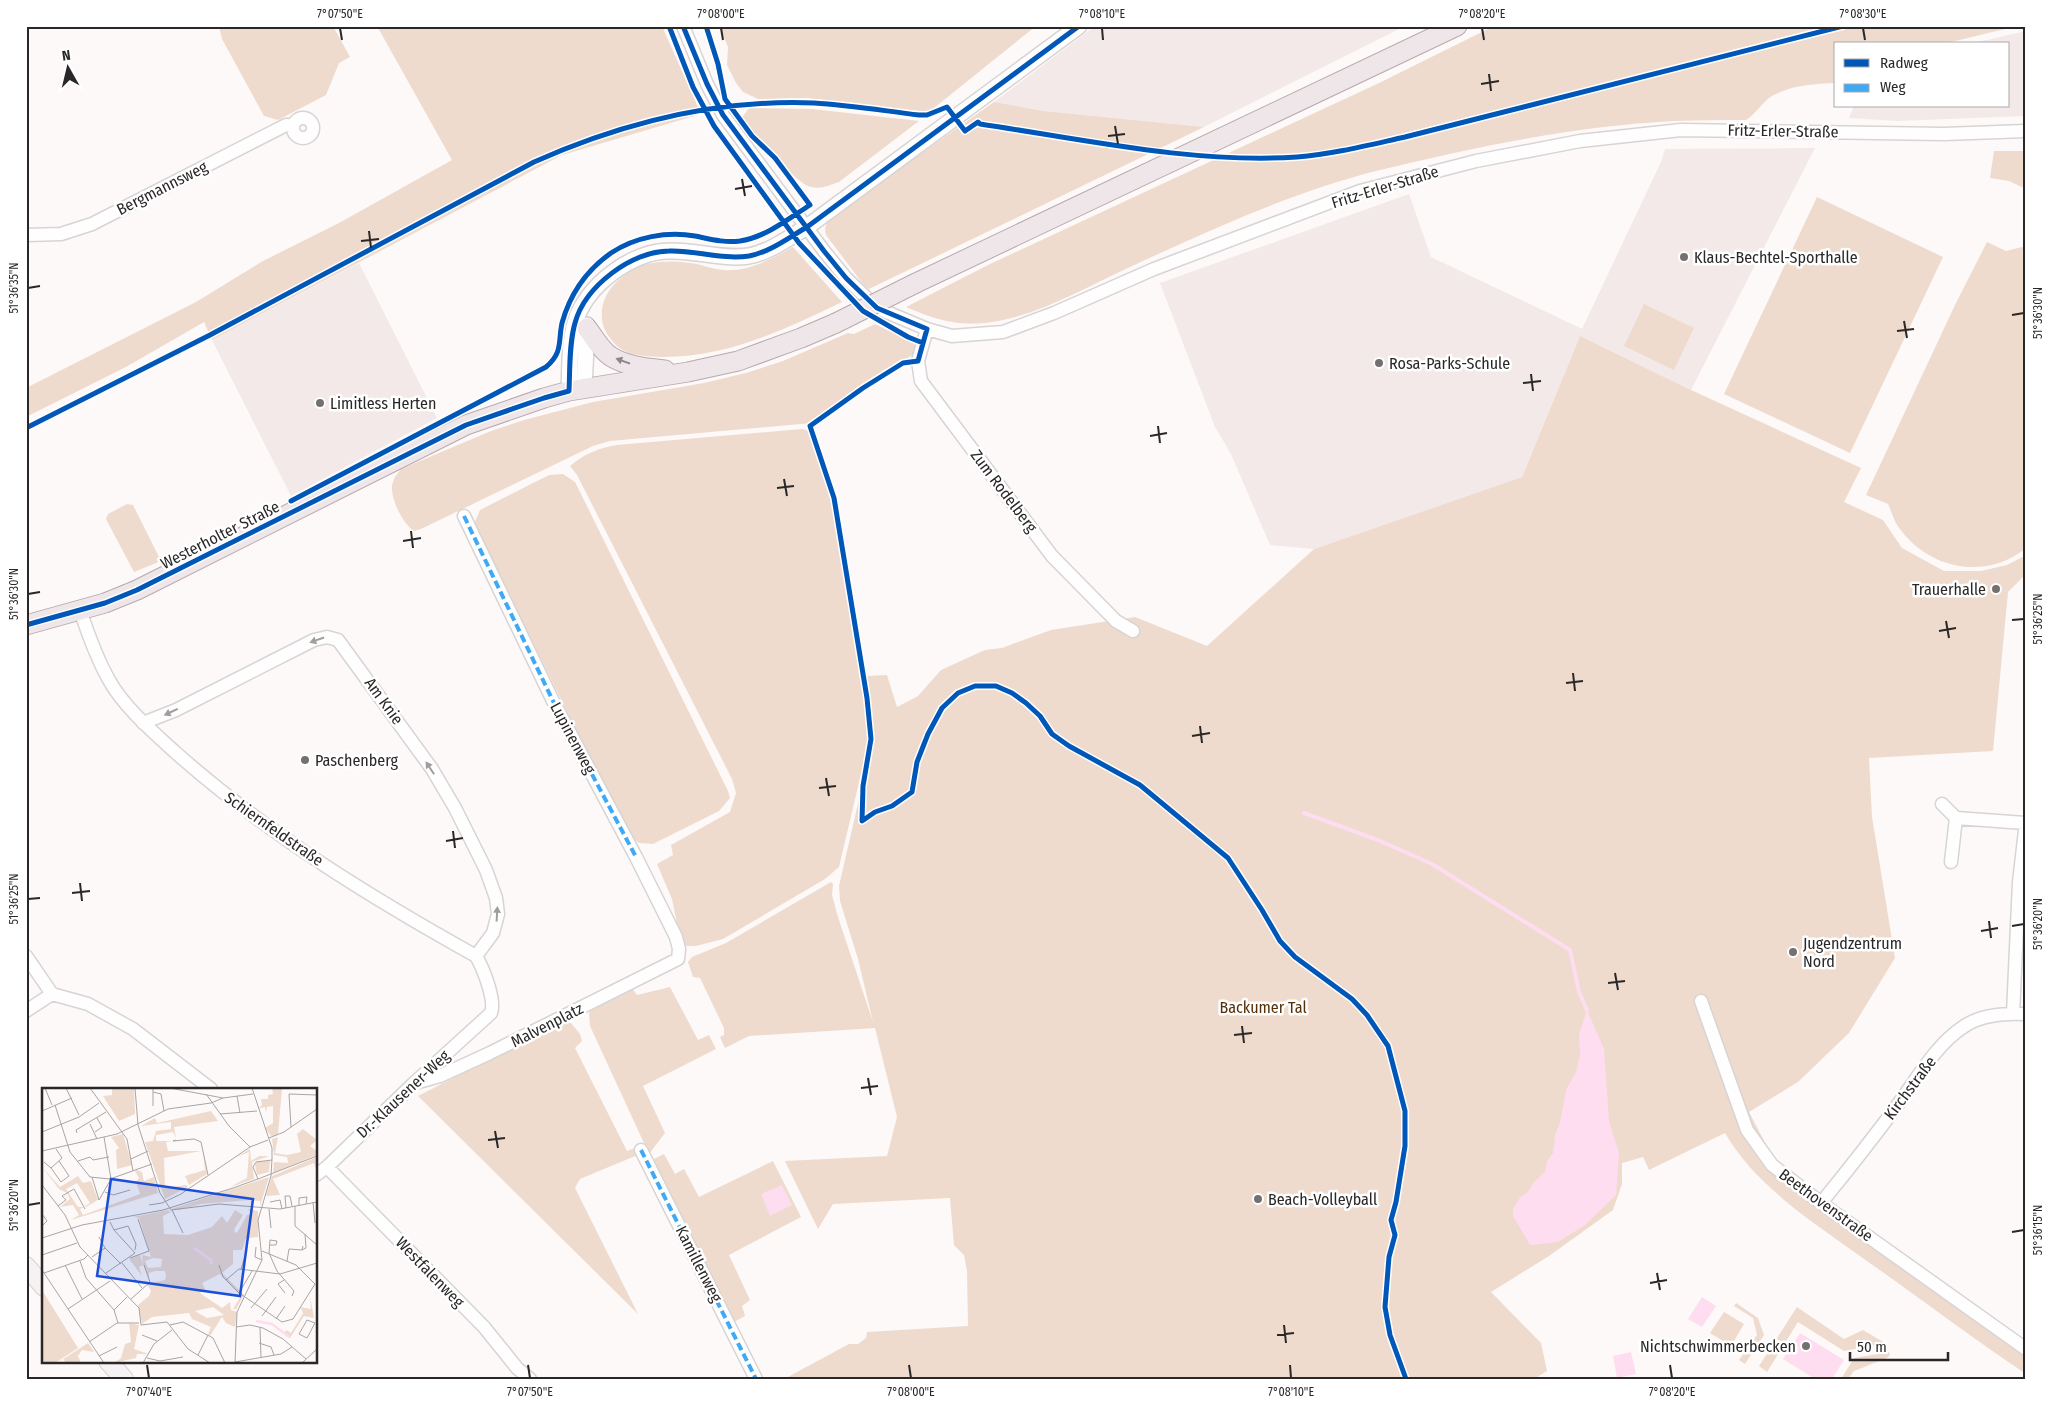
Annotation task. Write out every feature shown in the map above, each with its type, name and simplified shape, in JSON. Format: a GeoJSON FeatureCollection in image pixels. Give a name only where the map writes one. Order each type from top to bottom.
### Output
{"type":"FeatureCollection","features":[{"type":"Feature","properties":{"kind":"main road"},"geometry":{"type":"LineString","coordinates":[[587,328],[599,345],[610,356],[647,368],[688,372],[738,361],[802,338],[836,323],[1457,26]]}},
{"type":"Feature","properties":{"kind":"main road","name":"Westerholter Straße"},"geometry":{"type":"LineString","coordinates":[[26,625],[105,603],[170,575],[373,470],[466,425],[544,398],[576,390],[688,372]]}},
{"type":"Feature","properties":{"kind":"main road"},"geometry":{"type":"LineString","coordinates":[[26,1266],[42,1285]]}},
{"type":"Feature","properties":{"kind":"main road"},"geometry":{"type":"LineString","coordinates":[[109,1362],[124,1379]]}},
{"type":"Feature","properties":{"kind":"street","name":"Fritz-Erler-Straße"},"geometry":{"type":"LineString","coordinates":[[683,26],[707,84],[723,115],[846,278],[878,308],[927,329],[952,336],[1003,332],[1054,313],[1154,269],[1360,191],[1476,161],[1580,141],[1681,130],[1944,134],[2026,130]]}},
{"type":"Feature","properties":{"kind":"street"},"geometry":{"type":"LineString","coordinates":[[576,390],[574,324],[579,310],[588,298],[615,270],[638,257],[669,250],[736,258],[766,251],[806,227],[1079,26]]}},
{"type":"Feature","properties":{"kind":"street","name":"Bergmannsweg"},"geometry":{"type":"LineString","coordinates":[[26,235],[62,234],[92,224],[286,126],[293,126]]}},
{"type":"Feature","properties":{"kind":"street"},"geometry":{"type":"LineString","coordinates":[[576,390],[587,328],[588,298]]}},
{"type":"Feature","properties":{"kind":"street","name":"Zum Rodelberg"},"geometry":{"type":"LineString","coordinates":[[927,329],[918,362],[921,380],[1052,556],[1116,621],[1132,632]]}},
{"type":"Feature","properties":{"kind":"street","name":"Lupinenweg"},"geometry":{"type":"LineString","coordinates":[[464,516],[553,701],[636,857],[676,937],[679,949],[678,959]]}},
{"type":"Feature","properties":{"kind":"street","name":"Schiernfeldstraße"},"geometry":{"type":"LineString","coordinates":[[80,610],[88,635],[109,682],[143,723],[205,778],[280,834],[366,892],[476,956]]}},
{"type":"Feature","properties":{"kind":"street","name":"Am Knie"},"geometry":{"type":"LineString","coordinates":[[143,723],[176,710],[314,640],[326,637],[338,640],[432,769],[455,808],[486,870],[496,898],[498,914],[493,933],[476,956]]}},
{"type":"Feature","properties":{"kind":"street"},"geometry":{"type":"LineString","coordinates":[[1942,804],[1956,818],[2026,823],[2019,882],[2020,1014]]}},
{"type":"Feature","properties":{"kind":"street"},"geometry":{"type":"LineString","coordinates":[[1951,862],[1956,818]]}},
{"type":"Feature","properties":{"kind":"street"},"geometry":{"type":"LineString","coordinates":[[26,956],[52,994],[88,1004],[125,1025],[210,1088]]}},
{"type":"Feature","properties":{"kind":"street","name":"Dr.-Klausener-Weg"},"geometry":{"type":"LineString","coordinates":[[322,1171],[491,1013],[493,1006],[492,998],[476,956]]}},
{"type":"Feature","properties":{"kind":"street","name":"Malvenplatz"},"geometry":{"type":"LineString","coordinates":[[413,1084],[440,1076],[490,1054],[678,959]]}},
{"type":"Feature","properties":{"kind":"street"},"geometry":{"type":"LineString","coordinates":[[26,1011],[52,994]]}},
{"type":"Feature","properties":{"kind":"street","name":"Beethovenstraße"},"geometry":{"type":"LineString","coordinates":[[1701,1001],[1747,1130],[1772,1165],[1821,1203],[2026,1349]]}},
{"type":"Feature","properties":{"kind":"street","name":"Kirchstraße"},"geometry":{"type":"LineString","coordinates":[[1821,1203],[1941,1047],[1964,1026],[1987,1017],[2020,1014]]}},
{"type":"Feature","properties":{"kind":"street","name":"Kamillenweg"},"geometry":{"type":"LineString","coordinates":[[641,1150],[756,1379]]}},
{"type":"Feature","properties":{"kind":"street","name":"Westfalenweg"},"geometry":{"type":"LineString","coordinates":[[322,1171],[484,1328],[514,1373],[530,1379]]}},
{"type":"Feature","properties":{"kind":"shaded area"},"geometry":{"type":"Polygon","coordinates":[[[1095,26],[1405,26],[1204,127],[1044,111],[994,102],[1095,26]]]}},
{"type":"Feature","properties":{"kind":"shaded area"},"geometry":{"type":"Polygon","coordinates":[[[2026,31],[2026,116],[1897,121],[1849,118],[1853,108],[2010,108],[2010,42],[1978,42],[2026,31]]]}},
{"type":"Feature","properties":{"kind":"shaded area","name":"Rosa-Parks-Schule"},"geometry":{"type":"Polygon","coordinates":[[[1815,148],[1691,390],[1580,336],[1522,477],[1314,549],[1270,545],[1231,454],[1215,427],[1160,283],[1409,194],[1431,257],[1582,329],[1661,162],[1665,149],[1815,148]]]}},
{"type":"Feature","properties":{"kind":"shaded area"},"geometry":{"type":"Polygon","coordinates":[[[359,263],[437,418],[291,496],[212,340],[359,263]]]}},
{"type":"Feature","properties":{"kind":"shaded area"},"geometry":{"type":"Polygon","coordinates":[[[1587,1010],[1604,1049],[1609,1121],[1619,1153],[1616,1195],[1585,1225],[1558,1242],[1530,1245],[1513,1216],[1513,1209],[1521,1196],[1527,1193],[1534,1182],[1545,1172],[1547,1161],[1553,1153],[1555,1135],[1560,1123],[1566,1090],[1576,1072],[1580,1055],[1579,1034],[1587,1010]]]}},
{"type":"Feature","properties":{"kind":"shaded area"},"geometry":{"type":"Polygon","coordinates":[[[782,1185],[792,1205],[770,1216],[761,1194],[782,1185]]]}},
{"type":"Feature","properties":{"kind":"shaded area"},"geometry":{"type":"Polygon","coordinates":[[[1702,1297],[1716,1306],[1702,1327],[1688,1319],[1702,1297]]]}},
{"type":"Feature","properties":{"kind":"shaded area","name":"Nichtschwimmerbecken"},"geometry":{"type":"Polygon","coordinates":[[[1800,1333],[1844,1360],[1832,1379],[1815,1379],[1783,1359],[1800,1333]]]}},
{"type":"Feature","properties":{"kind":"shaded area"},"geometry":{"type":"Polygon","coordinates":[[[1631,1352],[1636,1374],[1617,1378],[1613,1356],[1631,1352]]]}},
{"type":"Feature","properties":{"kind":"green space"},"geometry":{"type":"Polygon","coordinates":[[[219,26],[333,26],[350,57],[339,63],[326,95],[278,120],[264,116],[222,39],[219,26]]]}},
{"type":"Feature","properties":{"kind":"green space"},"geometry":{"type":"Polygon","coordinates":[[[377,26],[662,26],[701,114],[562,155],[212,340],[204,322],[126,367],[26,417],[26,388],[196,302],[263,261],[339,223],[452,160],[377,26]]]}},
{"type":"Feature","properties":{"kind":"green space"},"geometry":{"type":"Polygon","coordinates":[[[719,26],[792,26],[794,28],[847,26],[1036,26],[929,112],[807,98],[758,99],[743,92],[736,83],[727,65],[728,47],[719,26]]]}},
{"type":"Feature","properties":{"kind":"green space"},"geometry":{"type":"Polygon","coordinates":[[[1494,26],[2017,26],[1951,42],[1834,42],[1834,83],[1787,89],[1768,99],[1746,120],[1675,121],[1562,133],[1487,146],[1344,180],[1251,213],[1045,307],[1010,318],[992,322],[958,323],[927,316],[906,307],[990,264],[1379,83],[1494,26]]]}},
{"type":"Feature","properties":{"kind":"green space"},"geometry":{"type":"Polygon","coordinates":[[[994,102],[1044,111],[1204,127],[869,289],[863,284],[826,235],[827,223],[841,210],[994,102]]]}},
{"type":"Feature","properties":{"kind":"green space"},"geometry":{"type":"Polygon","coordinates":[[[749,108],[812,109],[919,121],[839,182],[816,188],[808,186],[793,175],[741,119],[749,108]]]}},
{"type":"Feature","properties":{"kind":"green space"},"geometry":{"type":"Polygon","coordinates":[[[1994,151],[2026,151],[2026,189],[2009,181],[1990,178],[1994,151]]]}},
{"type":"Feature","properties":{"kind":"green space"},"geometry":{"type":"Polygon","coordinates":[[[1817,197],[1943,257],[1850,453],[1724,394],[1817,197]]]}},
{"type":"Feature","properties":{"kind":"green space"},"geometry":{"type":"Polygon","coordinates":[[[1987,242],[2006,251],[2026,246],[2026,548],[1994,565],[1959,566],[1942,561],[1912,543],[1900,529],[1888,504],[1866,495],[1955,305],[1987,242]]]}},
{"type":"Feature","properties":{"kind":"green space"},"geometry":{"type":"Polygon","coordinates":[[[793,247],[842,302],[798,323],[754,340],[708,353],[684,356],[641,356],[629,353],[614,343],[605,329],[602,312],[605,299],[621,278],[635,268],[652,263],[670,261],[697,264],[723,270],[742,269],[768,260],[793,247]]]}},
{"type":"Feature","properties":{"kind":"green space"},"geometry":{"type":"Polygon","coordinates":[[[1644,304],[1694,328],[1674,370],[1624,346],[1644,304]]]}},
{"type":"Feature","properties":{"kind":"green space"},"geometry":{"type":"Polygon","coordinates":[[[875,324],[914,343],[916,349],[914,354],[853,392],[812,423],[610,441],[593,446],[414,531],[402,517],[393,498],[392,486],[394,479],[401,469],[491,431],[524,420],[593,402],[704,383],[746,373],[783,361],[848,333],[854,334],[875,324]]]}},
{"type":"Feature","properties":{"kind":"green space","name":"Backumer Tal"},"geometry":{"type":"Polygon","coordinates":[[[1580,336],[1691,390],[1861,468],[1844,502],[1883,520],[1902,548],[1944,571],[1981,571],[2007,565],[2026,555],[2026,574],[2008,592],[1993,751],[1869,758],[1872,817],[1895,958],[1849,1033],[1798,1082],[1749,1112],[1772,1156],[1772,1165],[2026,1349],[2026,1374],[1792,1207],[1755,1173],[1725,1133],[1649,1170],[1643,1157],[1622,1163],[1622,1184],[1613,1210],[1549,1256],[1491,1292],[1541,1343],[1547,1371],[1534,1379],[784,1379],[849,1344],[858,1344],[866,1338],[867,1332],[968,1326],[967,1271],[964,1255],[954,1245],[950,1198],[833,1204],[818,1229],[785,1161],[887,1156],[897,1117],[875,1028],[749,1036],[725,1048],[720,1037],[724,1035],[724,1028],[700,978],[693,977],[688,962],[692,957],[726,943],[831,882],[833,884],[832,895],[838,917],[873,1022],[858,959],[840,901],[839,886],[874,734],[866,676],[887,675],[897,707],[918,696],[941,670],[985,650],[1002,648],[1051,630],[1135,617],[1207,646],[1314,549],[1522,477],[1580,336]]]}},
{"type":"Feature","properties":{"kind":"green space"},"geometry":{"type":"Polygon","coordinates":[[[807,430],[809,433],[830,491],[864,694],[869,740],[839,867],[825,879],[723,939],[696,946],[686,946],[678,929],[672,899],[657,864],[673,855],[671,845],[730,812],[736,793],[732,779],[577,475],[570,466],[592,452],[617,445],[807,430]]]}},
{"type":"Feature","properties":{"kind":"green space"},"geometry":{"type":"Polygon","coordinates":[[[563,474],[575,482],[730,798],[719,811],[653,844],[639,843],[624,826],[474,524],[480,510],[549,475],[563,474]]]}},
{"type":"Feature","properties":{"kind":"green space"},"geometry":{"type":"Polygon","coordinates":[[[127,504],[133,505],[161,561],[134,572],[106,519],[108,514],[127,504]]]}},
{"type":"Feature","properties":{"kind":"green space"},"geometry":{"type":"Polygon","coordinates":[[[670,987],[698,1040],[709,1035],[716,1049],[643,1086],[665,1133],[649,1154],[590,1026],[589,1013],[595,1006],[632,988],[637,995],[670,987]]]}},
{"type":"Feature","properties":{"kind":"green space"},"geometry":{"type":"Polygon","coordinates":[[[571,1023],[580,1034],[582,1041],[575,1048],[627,1151],[635,1148],[640,1154],[580,1179],[575,1188],[638,1314],[418,1096],[558,1024],[571,1023]]]}},
{"type":"Feature","properties":{"kind":"green space"},"geometry":{"type":"Polygon","coordinates":[[[664,1154],[675,1174],[684,1169],[699,1197],[773,1161],[801,1217],[729,1255],[750,1300],[742,1306],[745,1316],[734,1322],[652,1160],[664,1154]]]}},
{"type":"Feature","properties":{"kind":"green space"},"geometry":{"type":"Polygon","coordinates":[[[1736,1303],[1758,1318],[1764,1335],[1745,1364],[1739,1360],[1757,1335],[1753,1318],[1734,1306],[1736,1303]]]}},
{"type":"Feature","properties":{"kind":"green space"},"geometry":{"type":"Polygon","coordinates":[[[1797,1307],[1844,1339],[1863,1330],[1885,1343],[1844,1351],[1798,1322],[1767,1372],[1759,1366],[1797,1307]]]}},
{"type":"Feature","properties":{"kind":"green space"},"geometry":{"type":"Polygon","coordinates":[[[1724,1312],[1744,1324],[1731,1346],[1710,1333],[1724,1312]]]}},
{"type":"Feature","properties":{"kind":"green space"},"geometry":{"type":"Polygon","coordinates":[[[1889,1352],[1890,1355],[1887,1358],[1854,1371],[1848,1379],[1841,1379],[1854,1358],[1889,1352]]]}},
{"type":"Feature","properties":{"kind":"waterway"},"geometry":{"type":"LineString","coordinates":[[1304,813],[1378,840],[1432,864],[1570,950],[1579,992],[1587,1010]]}},
{"type":"Feature","properties":{"kind":"marked path"},"geometry":{"type":"LineString","coordinates":[[464,516],[553,701],[636,857]]}},
{"type":"Feature","properties":{"kind":"marked path"},"geometry":{"type":"LineString","coordinates":[[641,1150],[756,1379]]}},
{"type":"Feature","properties":{"kind":"cycle path"},"geometry":{"type":"LineString","coordinates":[[669,26],[693,87],[714,126],[799,243],[863,311],[908,337],[923,343]]}},
{"type":"Feature","properties":{"kind":"cycle path"},"geometry":{"type":"LineString","coordinates":[[683,26],[707,84],[723,115],[824,251],[846,278],[877,308],[927,329],[918,361],[903,363],[863,388],[810,426],[834,498],[867,698],[871,739],[863,786],[862,821],[875,812],[892,806],[912,792],[917,762],[928,734],[942,708],[958,693],[975,686],[996,686],[1012,693],[1026,703],[1040,716],[1052,734],[1069,746],[1140,785],[1228,858],[1280,941],[1295,957],[1352,999],[1367,1015],[1388,1046],[1405,1111],[1405,1146],[1396,1202],[1391,1220],[1395,1235],[1389,1257],[1385,1307],[1390,1335],[1406,1379]]}},
{"type":"Feature","properties":{"kind":"cycle path"},"geometry":{"type":"LineString","coordinates":[[291,501],[546,367],[555,357],[559,347],[565,312],[580,284],[594,267],[620,247],[641,239],[673,234],[728,241],[750,239],[776,227],[810,205],[775,158],[752,136],[725,99],[718,64],[706,26]]}},
{"type":"Feature","properties":{"kind":"cycle path"},"geometry":{"type":"LineString","coordinates":[[26,625],[105,603],[137,590],[466,425],[569,391],[573,331],[580,309],[599,284],[612,273],[640,257],[655,253],[679,251],[739,257],[757,254],[772,248],[807,227],[1079,26]]}},
{"type":"Feature","properties":{"kind":"cycle path"},"geometry":{"type":"LineString","coordinates":[[26,428],[210,335],[534,162],[601,136],[671,116],[742,105],[778,103],[827,104],[919,115],[927,115],[947,107],[965,131],[978,122],[980,124],[1098,143],[1178,154],[1258,158],[1311,156],[1405,137],[1843,26]]}},
{"type":"Feature","properties":{"kind":"place","name":"Klaus-Bechtel-Sporthalle"},"geometry":{"type":"Point","coordinates":[1684,257]}},
{"type":"Feature","properties":{"kind":"place","name":"Rosa-Parks-Schule"},"geometry":{"type":"Point","coordinates":[1379,363]}},
{"type":"Feature","properties":{"kind":"place","name":"Limitless Herten"},"geometry":{"type":"Point","coordinates":[320,403]}},
{"type":"Feature","properties":{"kind":"place","name":"Trauerhalle"},"geometry":{"type":"Point","coordinates":[1996,589]}},
{"type":"Feature","properties":{"kind":"place","name":"Paschenberg"},"geometry":{"type":"Point","coordinates":[305,760]}},
{"type":"Feature","properties":{"kind":"place","name":"Jugendzentrum Nord"},"geometry":{"type":"Point","coordinates":[1793,952]}},
{"type":"Feature","properties":{"kind":"place","name":"Beach-Volleyball"},"geometry":{"type":"Point","coordinates":[1258,1199]}},
{"type":"Feature","properties":{"kind":"place","name":"Nichtschwimmerbecken"},"geometry":{"type":"Point","coordinates":[1806,1346]}}]}
